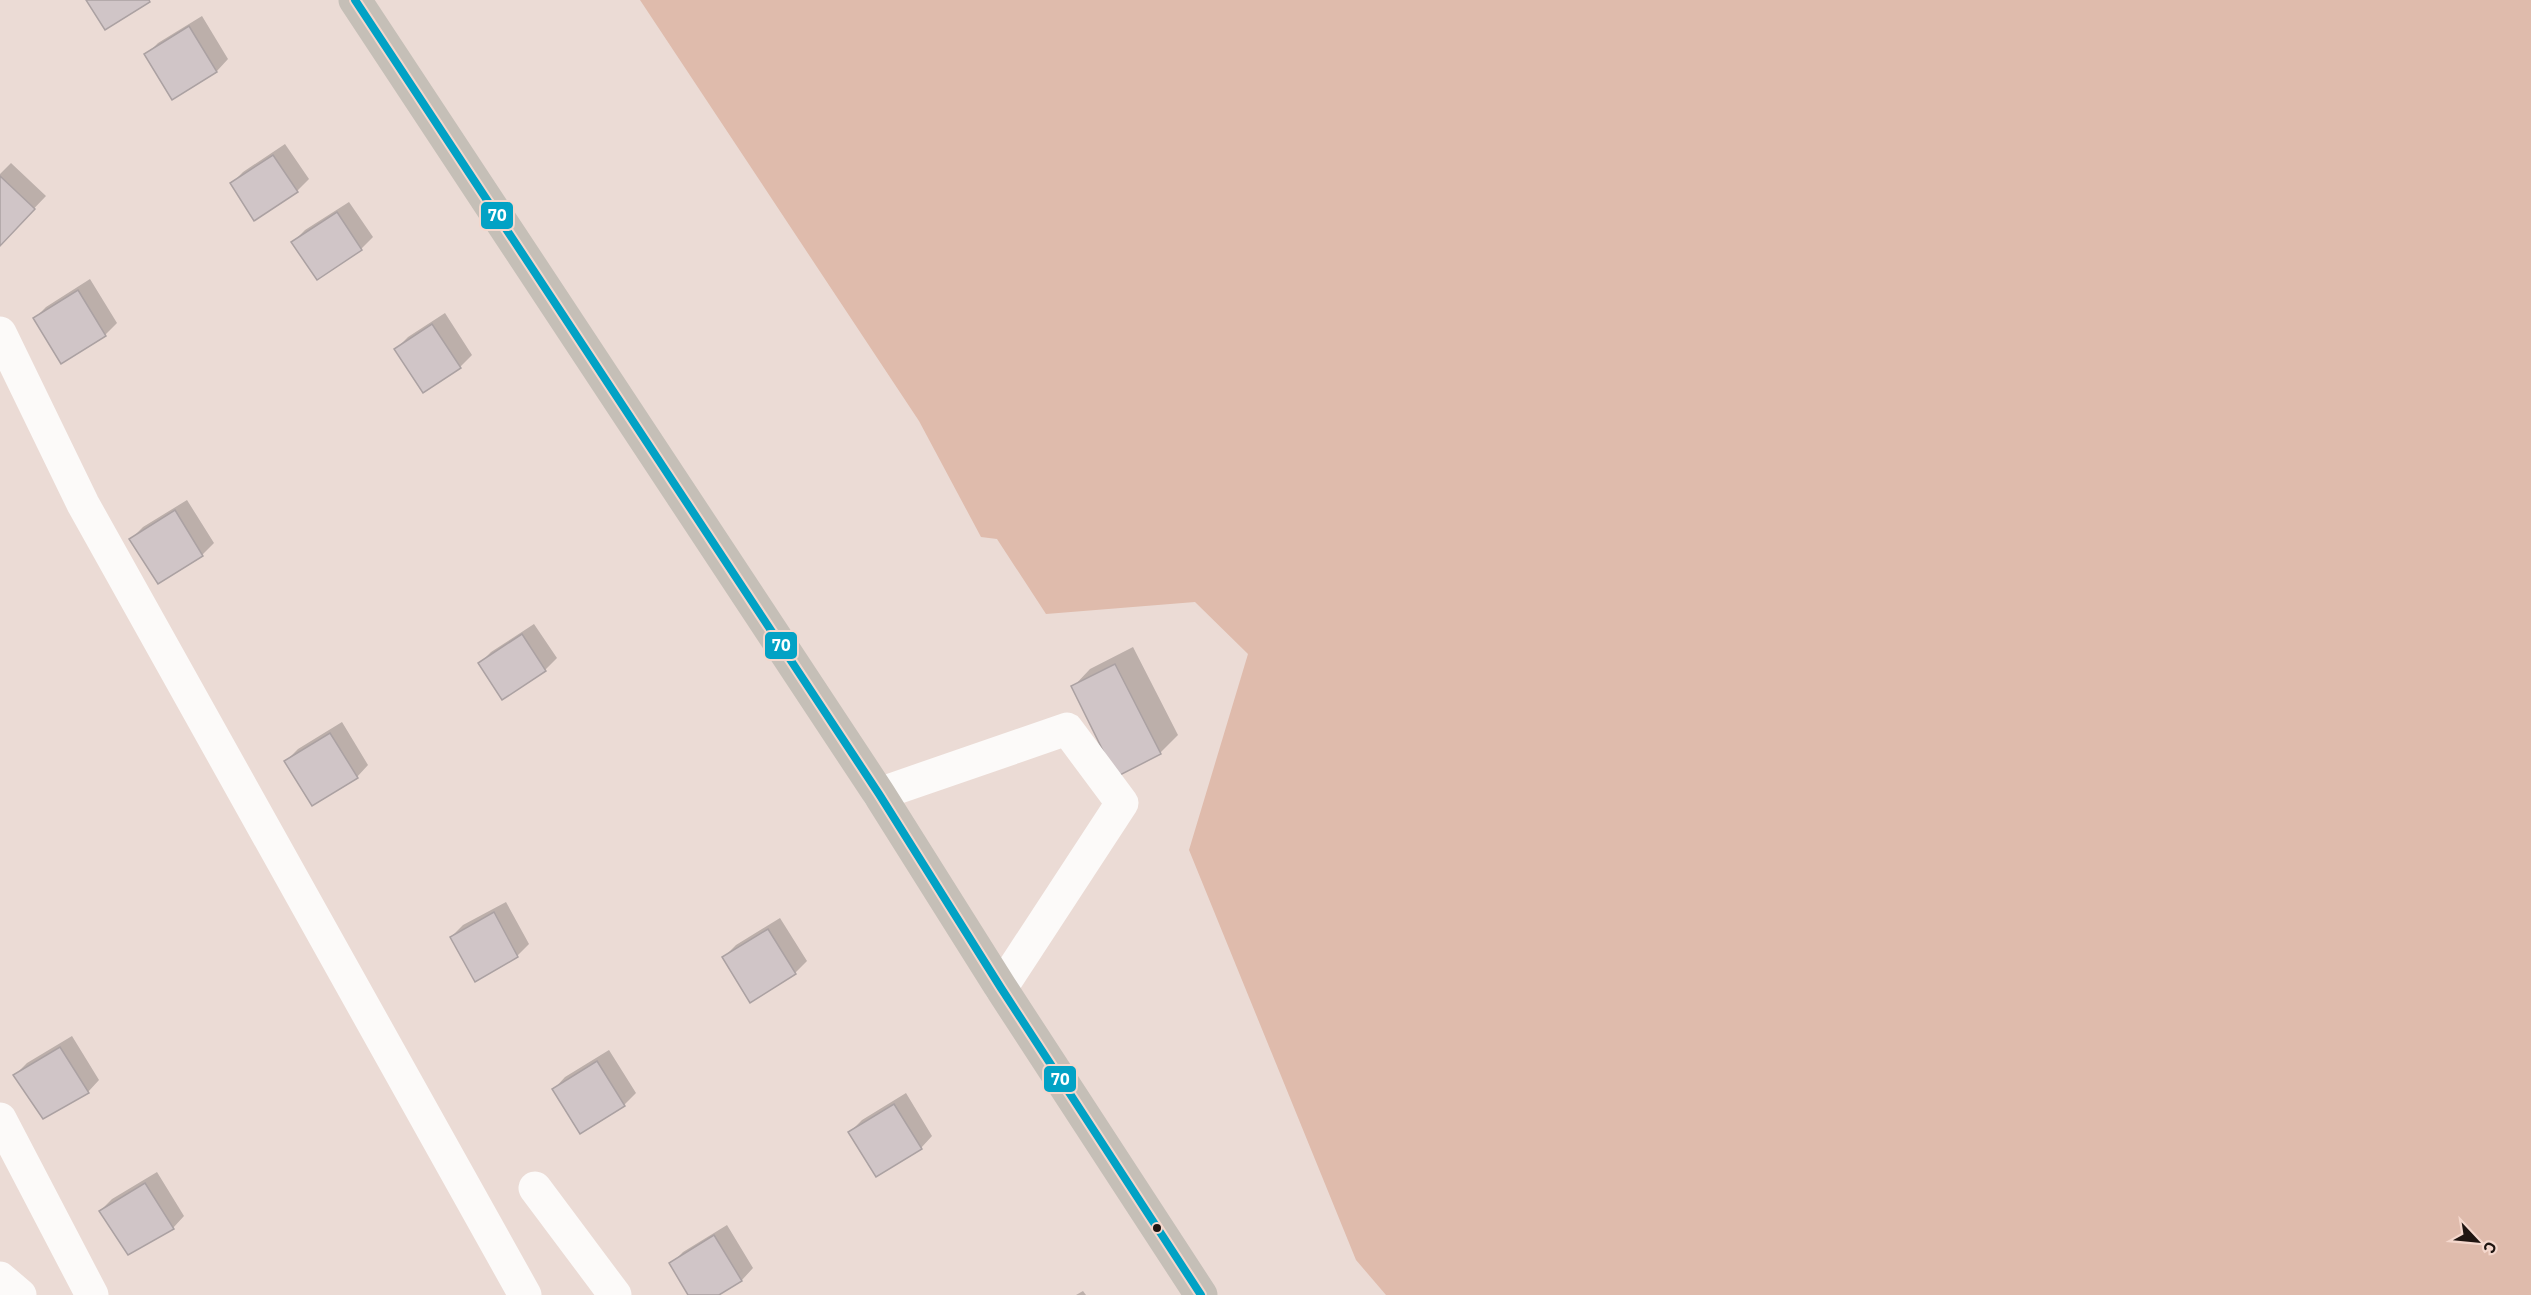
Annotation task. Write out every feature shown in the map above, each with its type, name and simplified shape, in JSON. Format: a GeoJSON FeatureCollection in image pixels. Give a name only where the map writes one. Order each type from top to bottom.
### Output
{"type":"FeatureCollection","features":[{"type":"Feature","properties":{"kind":"main road"},"geometry":{"type":"LineString","coordinates":[[355,0],[879,794],[1001,988],[1200,1295]]}},
{"type":"Feature","properties":{"kind":"street"},"geometry":{"type":"LineString","coordinates":[[0,333],[83,504],[525,1295]]}},
{"type":"Feature","properties":{"kind":"street"},"geometry":{"type":"LineString","coordinates":[[879,794],[1067,729],[1122,803],[1001,988]]}},
{"type":"Feature","properties":{"kind":"street"},"geometry":{"type":"LineString","coordinates":[[0,1119],[92,1295]]}},
{"type":"Feature","properties":{"kind":"street"},"geometry":{"type":"LineString","coordinates":[[535,1188],[615,1295]]}},
{"type":"Feature","properties":{"kind":"street"},"geometry":{"type":"LineString","coordinates":[[0,1278],[20,1295]]}},
{"type":"Feature","properties":{"kind":"shaded area"},"geometry":{"type":"Polygon","coordinates":[[[640,0],[2531,0],[2531,1295],[1386,1295],[1356,1260],[1189,850],[1248,654],[1195,602],[1046,614],[997,539],[981,537],[919,421],[640,0]]]}},
{"type":"Feature","properties":{"kind":"building"},"geometry":{"type":"Polygon","coordinates":[[[86,0],[149,0],[150,2],[105,30],[86,0]]]}},
{"type":"Feature","properties":{"kind":"building"},"geometry":{"type":"Polygon","coordinates":[[[189,26],[217,72],[172,100],[144,54],[189,26]]]}},
{"type":"Feature","properties":{"kind":"building"},"geometry":{"type":"Polygon","coordinates":[[[273,155],[298,192],[254,221],[230,183],[273,155]]]}},
{"type":"Feature","properties":{"kind":"building"},"geometry":{"type":"Polygon","coordinates":[[[0,176],[35,209],[0,246],[0,176]]]}},
{"type":"Feature","properties":{"kind":"building"},"geometry":{"type":"Polygon","coordinates":[[[337,212],[362,250],[317,280],[291,242],[337,212]]]}},
{"type":"Feature","properties":{"kind":"building"},"geometry":{"type":"Polygon","coordinates":[[[78,290],[106,336],[61,364],[33,318],[78,290]]]}},
{"type":"Feature","properties":{"kind":"building"},"geometry":{"type":"Polygon","coordinates":[[[432,324],[461,368],[423,393],[394,349],[432,324]]]}},
{"type":"Feature","properties":{"kind":"building"},"geometry":{"type":"Polygon","coordinates":[[[175,510],[203,556],[158,584],[129,539],[175,510]]]}},
{"type":"Feature","properties":{"kind":"building"},"geometry":{"type":"Polygon","coordinates":[[[522,634],[546,671],[502,700],[478,663],[522,634]]]}},
{"type":"Feature","properties":{"kind":"building"},"geometry":{"type":"Polygon","coordinates":[[[1115,664],[1161,754],[1116,777],[1071,686],[1115,664]]]}},
{"type":"Feature","properties":{"kind":"building"},"geometry":{"type":"Polygon","coordinates":[[[330,733],[358,778],[312,806],[284,761],[330,733]]]}},
{"type":"Feature","properties":{"kind":"building"},"geometry":{"type":"Polygon","coordinates":[[[494,912],[518,957],[475,982],[450,937],[494,912]]]}},
{"type":"Feature","properties":{"kind":"building"},"geometry":{"type":"Polygon","coordinates":[[[768,929],[796,974],[750,1003],[722,957],[768,929]]]}},
{"type":"Feature","properties":{"kind":"building"},"geometry":{"type":"Polygon","coordinates":[[[60,1047],[89,1093],[43,1119],[13,1075],[60,1047]]]}},
{"type":"Feature","properties":{"kind":"building"},"geometry":{"type":"Polygon","coordinates":[[[597,1061],[625,1106],[580,1134],[552,1089],[597,1061]]]}},
{"type":"Feature","properties":{"kind":"building"},"geometry":{"type":"Polygon","coordinates":[[[894,1104],[922,1149],[876,1177],[848,1132],[894,1104]]]}},
{"type":"Feature","properties":{"kind":"building"},"geometry":{"type":"Polygon","coordinates":[[[145,1183],[174,1229],[128,1255],[99,1211],[145,1183]]]}},
{"type":"Feature","properties":{"kind":"building"},"geometry":{"type":"Polygon","coordinates":[[[714,1235],[742,1281],[719,1295],[688,1295],[669,1263],[714,1235]]]}},
{"type":"Feature","properties":{"kind":"transit line","name":"70"},"geometry":{"type":"LineString","coordinates":[[355,0],[879,794],[1001,988],[1201,1295]]}}]}
